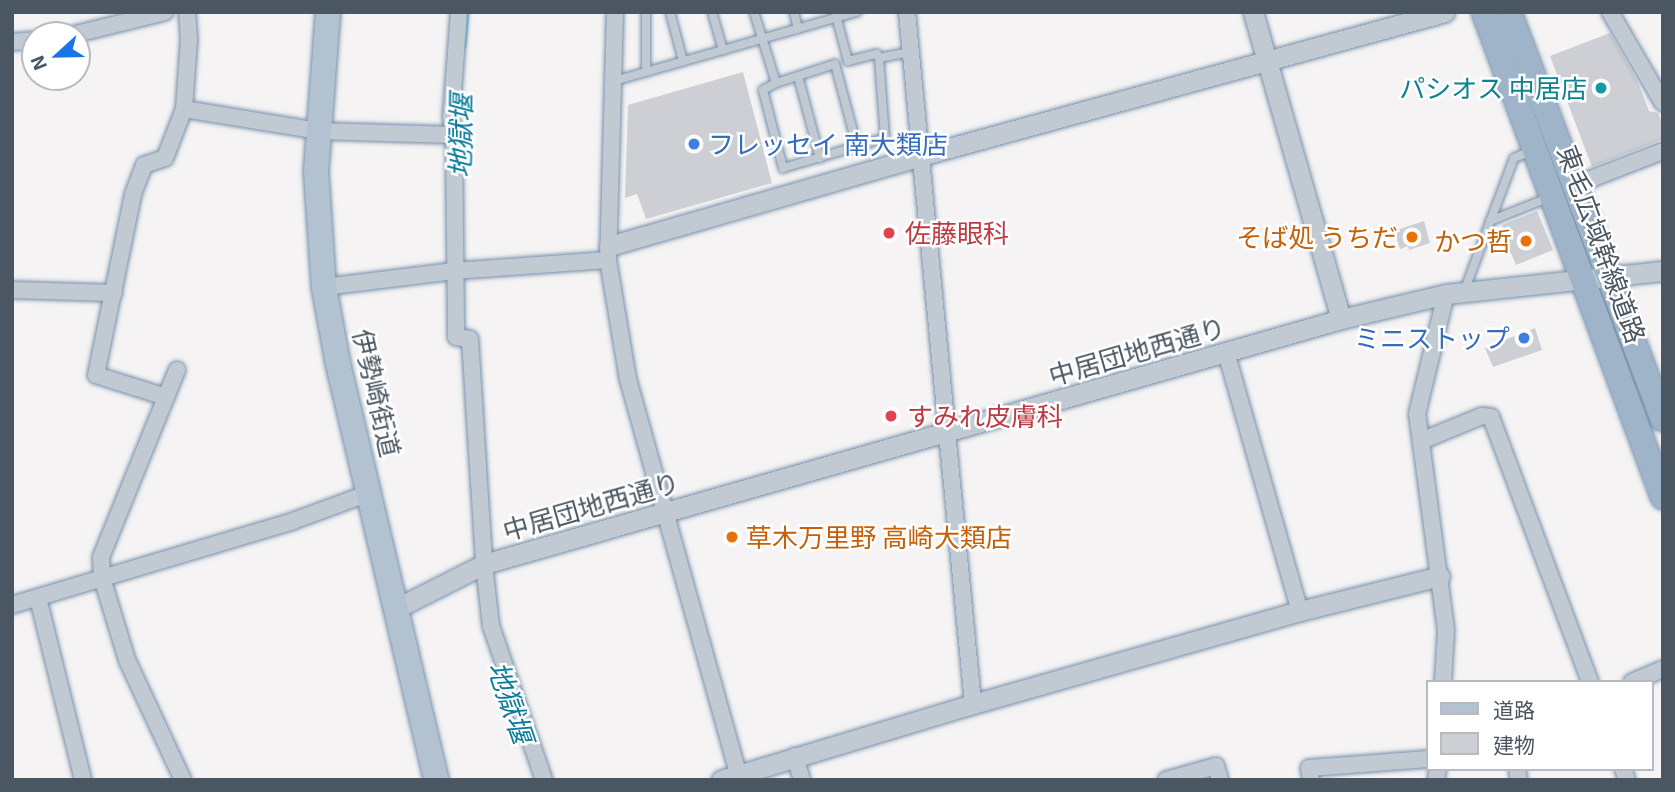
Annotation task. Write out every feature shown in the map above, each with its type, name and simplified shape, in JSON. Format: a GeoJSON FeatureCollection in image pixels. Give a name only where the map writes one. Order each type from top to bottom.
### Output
{"type":"FeatureCollection","features":[{"type":"Feature","properties":{"kind":"highway","name":"東毛広域幹線道路"},"geometry":{"type":"LineString","coordinates":[[1484,12],[1663,497]]}},
{"type":"Feature","properties":{"kind":"highway","name":"東毛広域幹線道路"},"geometry":{"type":"LineString","coordinates":[[1509,12],[1663,419]]}},
{"type":"Feature","properties":{"kind":"main road","name":"伊勢崎街道"},"geometry":{"type":"LineString","coordinates":[[328,12],[316,171],[324,287],[338,364],[436,780]]}},
{"type":"Feature","properties":{"kind":"street"},"geometry":{"type":"LineString","coordinates":[[91,30],[165,12]]}},
{"type":"Feature","properties":{"kind":"street"},"geometry":{"type":"LineString","coordinates":[[166,397],[96,375],[133,194],[144,165],[165,158],[184,109],[189,39],[187,12]]}},
{"type":"Feature","properties":{"kind":"street"},"geometry":{"type":"LineString","coordinates":[[459,12],[451,118],[454,135],[456,337],[470,339],[484,564],[491,626],[544,780]]}},
{"type":"Feature","properties":{"kind":"street"},"geometry":{"type":"LineString","coordinates":[[615,12],[609,253],[628,379],[667,511],[729,776],[1300,611],[1440,576]]}},
{"type":"Feature","properties":{"kind":"street"},"geometry":{"type":"LineString","coordinates":[[907,12],[973,704]]}},
{"type":"Feature","properties":{"kind":"street"},"geometry":{"type":"LineString","coordinates":[[1253,12],[1341,319]]}},
{"type":"Feature","properties":{"kind":"street"},"geometry":{"type":"LineString","coordinates":[[324,287],[609,253],[920,156],[1445,12]]}},
{"type":"Feature","properties":{"kind":"street"},"geometry":{"type":"LineString","coordinates":[[1610,12],[1663,103]]}},
{"type":"Feature","properties":{"kind":"street"},"geometry":{"type":"LineString","coordinates":[[184,109],[318,131],[454,135]]}},
{"type":"Feature","properties":{"kind":"street"},"geometry":{"type":"LineString","coordinates":[[1575,185],[1663,152]]}},
{"type":"Feature","properties":{"kind":"street","name":"中居団地西通り"},"geometry":{"type":"LineString","coordinates":[[397,608],[484,564],[1341,319],[1455,293],[1663,271]]}},
{"type":"Feature","properties":{"kind":"street"},"geometry":{"type":"LineString","coordinates":[[12,290],[114,293]]}},
{"type":"Feature","properties":{"kind":"street"},"geometry":{"type":"LineString","coordinates":[[1443,680],[1446,630],[1417,414],[1455,293]]}},
{"type":"Feature","properties":{"kind":"street"},"geometry":{"type":"LineString","coordinates":[[1226,352],[1300,611]]}},
{"type":"Feature","properties":{"kind":"street"},"geometry":{"type":"LineString","coordinates":[[177,370],[101,557],[102,578],[127,660],[183,780]]}},
{"type":"Feature","properties":{"kind":"street"},"geometry":{"type":"LineString","coordinates":[[1421,440],[1482,416],[1491,418],[1589,680]]}},
{"type":"Feature","properties":{"kind":"street"},"geometry":{"type":"LineString","coordinates":[[12,606],[293,521],[369,493]]}},
{"type":"Feature","properties":{"kind":"street"},"geometry":{"type":"LineString","coordinates":[[38,597],[83,780]]}},
{"type":"Feature","properties":{"kind":"street"},"geometry":{"type":"LineString","coordinates":[[1637,680],[1663,669]]}},
{"type":"Feature","properties":{"kind":"street"},"geometry":{"type":"LineString","coordinates":[[795,756],[802,780]]}},
{"type":"Feature","properties":{"kind":"street"},"geometry":{"type":"LineString","coordinates":[[1311,780],[1309,768],[1426,759]]}},
{"type":"Feature","properties":{"kind":"street"},"geometry":{"type":"LineString","coordinates":[[1166,780],[1216,766],[1220,780]]}},
{"type":"Feature","properties":{"kind":"lane"},"geometry":{"type":"LineString","coordinates":[[646,12],[646,72]]}},
{"type":"Feature","properties":{"kind":"lane"},"geometry":{"type":"LineString","coordinates":[[670,12],[683,61]]}},
{"type":"Feature","properties":{"kind":"lane"},"geometry":{"type":"LineString","coordinates":[[712,12],[723,50]]}},
{"type":"Feature","properties":{"kind":"lane"},"geometry":{"type":"LineString","coordinates":[[754,12],[776,83]]}},
{"type":"Feature","properties":{"kind":"lane"},"geometry":{"type":"LineString","coordinates":[[793,12],[798,29]]}},
{"type":"Feature","properties":{"kind":"lane"},"geometry":{"type":"LineString","coordinates":[[614,81],[798,29],[836,15],[857,12]]}},
{"type":"Feature","properties":{"kind":"lane"},"geometry":{"type":"LineString","coordinates":[[836,15],[848,61]]}},
{"type":"Feature","properties":{"kind":"lane"},"geometry":{"type":"LineString","coordinates":[[879,58],[911,52]]}},
{"type":"Feature","properties":{"kind":"lane"},"geometry":{"type":"LineString","coordinates":[[877,54],[879,58],[885,138],[783,169],[764,90],[776,83],[848,61],[877,54]]}},
{"type":"Feature","properties":{"kind":"lane"},"geometry":{"type":"LineString","coordinates":[[835,64],[857,146]]}},
{"type":"Feature","properties":{"kind":"lane"},"geometry":{"type":"LineString","coordinates":[[799,76],[820,158]]}},
{"type":"Feature","properties":{"kind":"lane"},"geometry":{"type":"LineString","coordinates":[[1455,293],[1490,221],[1514,158],[1535,149]]}},
{"type":"Feature","properties":{"kind":"lane"},"geometry":{"type":"LineString","coordinates":[[1490,221],[1553,196]]}},
{"type":"Feature","properties":{"kind":"building","name":"パシオス 中居店"},"geometry":{"type":"Polygon","coordinates":[[[1610,33],[1637,80],[1649,111],[1658,113],[1663,125],[1663,139],[1592,167],[1550,56],[1610,33]]]}},
{"type":"Feature","properties":{"kind":"building","name":"フレッセイ 南大類店"},"geometry":{"type":"Polygon","coordinates":[[[743,72],[772,183],[646,219],[637,194],[625,198],[628,105],[743,72]]]}},
{"type":"Feature","properties":{"kind":"building","name":"かつ哲"},"geometry":{"type":"Polygon","coordinates":[[[1537,211],[1553,250],[1516,265],[1499,232],[1504,230],[1502,225],[1537,211]]]}},
{"type":"Feature","properties":{"kind":"building","name":"そば処 うちだ"},"geometry":{"type":"Polygon","coordinates":[[[1424,221],[1430,243],[1409,250],[1408,246],[1400,249],[1394,231],[1424,221]]]}},
{"type":"Feature","properties":{"kind":"building","name":"ミニストップ"},"geometry":{"type":"Polygon","coordinates":[[[1535,328],[1542,350],[1493,367],[1485,348],[1535,328]]]}},
{"type":"Feature","properties":{"kind":"waterway","name":"地獄堰"},"geometry":{"type":"LineString","coordinates":[[464,45],[467,12]]}},
{"type":"Feature","properties":{"kind":"place","name":"パシオス 中居店"},"geometry":{"type":"Point","coordinates":[1601,88]}},
{"type":"Feature","properties":{"kind":"place","name":"フレッセイ 南大類店"},"geometry":{"type":"Point","coordinates":[694,144]}},
{"type":"Feature","properties":{"kind":"place","name":"佐藤眼科"},"geometry":{"type":"Point","coordinates":[889,233]}},
{"type":"Feature","properties":{"kind":"place","name":"そば処 うちだ"},"geometry":{"type":"Point","coordinates":[1412,237]}},
{"type":"Feature","properties":{"kind":"place","name":"かつ哲"},"geometry":{"type":"Point","coordinates":[1526,241]}},
{"type":"Feature","properties":{"kind":"place","name":"ミニストップ"},"geometry":{"type":"Point","coordinates":[1524,338]}},
{"type":"Feature","properties":{"kind":"place","name":"すみれ皮膚科"},"geometry":{"type":"Point","coordinates":[891,416]}},
{"type":"Feature","properties":{"kind":"place","name":"草木万里野 高崎大類店"},"geometry":{"type":"Point","coordinates":[732,537]}}]}
